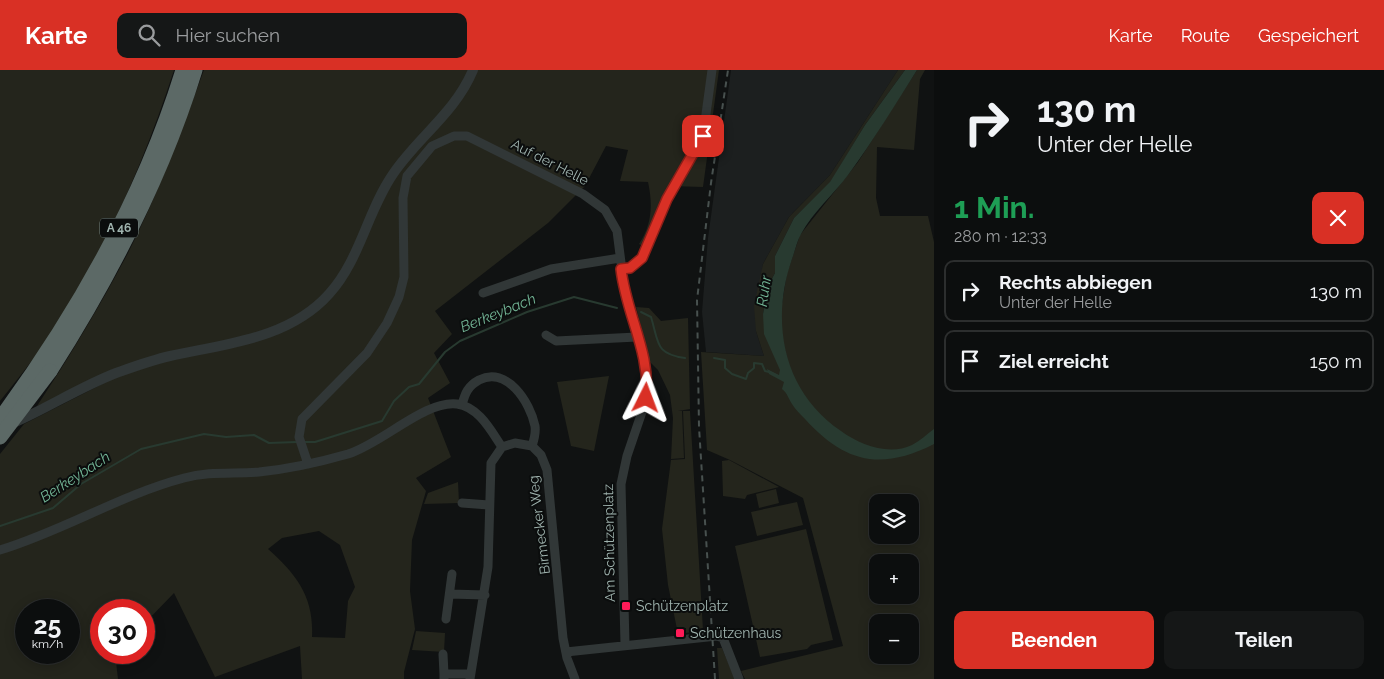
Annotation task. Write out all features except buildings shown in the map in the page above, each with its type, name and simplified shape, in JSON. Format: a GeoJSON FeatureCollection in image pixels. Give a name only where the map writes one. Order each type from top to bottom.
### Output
{"type":"FeatureCollection","features":[{"type":"Feature","properties":{"kind":"highway","name":"A 46"},"geometry":{"type":"LineString","coordinates":[[0,419],[32,376],[72,313],[117,232],[162,131],[182,70]]}},
{"type":"Feature","properties":{"kind":"highway","name":"A 46"},"geometry":{"type":"LineString","coordinates":[[0,437],[50,371],[101,286],[131,230],[174,130],[194,70]]}},
{"type":"Feature","properties":{"kind":"street"},"geometry":{"type":"LineString","coordinates":[[0,428],[114,374],[167,356],[263,336],[308,313],[336,286],[352,260],[383,189],[399,166],[457,100],[472,70]]}},
{"type":"Feature","properties":{"kind":"street"},"geometry":{"type":"LineString","coordinates":[[621,269],[630,268],[642,258],[667,199],[703,136],[712,70]]}},
{"type":"Feature","properties":{"kind":"street","name":"Auf der Helle"},"geometry":{"type":"LineString","coordinates":[[432,146],[454,136],[467,136],[596,202],[609,215],[617,231],[621,269]]}},
{"type":"Feature","properties":{"kind":"street"},"geometry":{"type":"LineString","coordinates":[[308,464],[299,437],[300,422],[367,354],[387,323],[399,297],[404,270],[403,206],[406,180],[411,169],[432,146],[426,137]]}},
{"type":"Feature","properties":{"kind":"street"},"geometry":{"type":"LineString","coordinates":[[483,293],[551,269],[620,258]]}},
{"type":"Feature","properties":{"kind":"street","name":"Am Schützenplatz"},"geometry":{"type":"LineString","coordinates":[[621,269],[625,294],[645,358],[647,387],[644,406],[622,475],[625,644]]}},
{"type":"Feature","properties":{"kind":"street"},"geometry":{"type":"LineString","coordinates":[[546,335],[556,341],[637,337]]}},
{"type":"Feature","properties":{"kind":"street"},"geometry":{"type":"LineString","coordinates":[[444,654],[444,676],[470,676],[485,595],[488,567],[488,505],[491,463],[502,447],[515,443],[532,446],[535,430],[533,420],[520,395],[508,381],[490,377],[478,381],[468,388],[462,405]]}},
{"type":"Feature","properties":{"kind":"street"},"geometry":{"type":"LineString","coordinates":[[0,550],[92,512],[185,477],[208,473],[258,472],[308,464],[369,446],[429,408],[442,404],[462,405],[479,416],[502,447]]}},
{"type":"Feature","properties":{"kind":"street","name":"Birmecker Weg"},"geometry":{"type":"LineString","coordinates":[[532,446],[541,455],[547,470],[566,652],[575,679]]}},
{"type":"Feature","properties":{"kind":"street"},"geometry":{"type":"LineString","coordinates":[[462,504],[488,505]]}},
{"type":"Feature","properties":{"kind":"street"},"geometry":{"type":"LineString","coordinates":[[446,619],[452,574]]}},
{"type":"Feature","properties":{"kind":"street"},"geometry":{"type":"LineString","coordinates":[[450,594],[485,595]]}},
{"type":"Feature","properties":{"kind":"street"},"geometry":{"type":"LineString","coordinates":[[566,652],[625,644],[712,636],[722,638],[739,679]]}},
{"type":"Feature","properties":{"kind":"shaded area"},"geometry":{"type":"Polygon","coordinates":[[[0,70],[174,70],[149,142],[102,246],[84,280],[44,344],[0,401],[0,70]]]}},
{"type":"Feature","properties":{"kind":"shaded area"},"geometry":{"type":"Polygon","coordinates":[[[204,70],[711,70],[705,136],[714,70],[719,70],[703,187],[670,186],[658,206],[644,247],[639,244],[649,222],[651,199],[648,182],[620,181],[628,150],[606,146],[585,186],[548,223],[435,311],[452,334],[434,353],[450,383],[428,398],[451,457],[416,478],[426,491],[412,540],[410,591],[415,629],[404,672],[404,679],[302,679],[300,646],[215,677],[174,593],[155,613],[155,599],[90,599],[90,664],[116,664],[118,679],[0,679],[0,454],[24,424],[114,378],[190,348],[37,406],[84,331],[128,253],[178,140],[204,70]],[[319,531],[282,538],[268,549],[295,578],[307,598],[312,623],[312,637],[345,638],[348,601],[355,587],[340,545],[319,531]]]}},
{"type":"Feature","properties":{"kind":"shaded area"},"geometry":{"type":"Polygon","coordinates":[[[731,70],[898,70],[830,175],[789,217],[763,264],[756,331],[764,356],[706,352],[702,312],[708,238],[731,70]]]}},
{"type":"Feature","properties":{"kind":"shaded area"},"geometry":{"type":"Polygon","coordinates":[[[898,70],[905,70],[865,125],[830,183],[794,218],[775,256],[775,273],[768,286],[763,314],[787,358],[781,333],[781,309],[787,273],[800,235],[858,162],[917,70],[925,70],[920,79],[914,150],[877,147],[876,198],[880,216],[928,216],[934,242],[934,679],[745,679],[741,671],[843,646],[803,498],[707,450],[701,352],[764,356],[756,331],[754,306],[763,264],[789,217],[830,175],[898,70]]]}},
{"type":"Feature","properties":{"kind":"shaded area"},"geometry":{"type":"Polygon","coordinates":[[[905,70],[917,70],[857,162],[811,218],[801,234],[785,283],[782,307],[786,354],[794,376],[806,397],[821,415],[857,441],[884,449],[903,448],[912,445],[934,429],[934,444],[897,458],[880,460],[849,453],[835,445],[820,434],[795,408],[782,389],[784,382],[769,374],[767,369],[779,375],[780,370],[764,334],[763,314],[768,286],[775,273],[775,256],[794,218],[830,182],[865,125],[905,70]]]}},
{"type":"Feature","properties":{"kind":"shaded area"},"geometry":{"type":"Polygon","coordinates":[[[636,307],[649,308],[661,321],[688,318],[690,409],[678,411],[682,411],[684,458],[671,459],[673,418],[670,395],[658,370],[650,362],[636,307]]]}},
{"type":"Feature","properties":{"kind":"shaded area"},"geometry":{"type":"Polygon","coordinates":[[[609,376],[594,451],[571,446],[557,382],[609,376]]]}},
{"type":"Feature","properties":{"kind":"shaded area"},"geometry":{"type":"Polygon","coordinates":[[[683,411],[690,411],[703,630],[686,633],[686,628],[677,629],[668,585],[662,529],[671,460],[685,459],[683,411]]]}},
{"type":"Feature","properties":{"kind":"shaded area"},"geometry":{"type":"Polygon","coordinates":[[[729,460],[779,487],[747,495],[745,499],[723,496],[722,461],[729,460]]]}},
{"type":"Feature","properties":{"kind":"shaded area"},"geometry":{"type":"Polygon","coordinates":[[[458,482],[459,503],[424,504],[428,493],[458,482]]]}},
{"type":"Feature","properties":{"kind":"shaded area"},"geometry":{"type":"Polygon","coordinates":[[[776,489],[779,503],[759,508],[756,494],[776,489]]]}},
{"type":"Feature","properties":{"kind":"shaded area"},"geometry":{"type":"Polygon","coordinates":[[[797,502],[803,525],[757,536],[751,512],[797,502]]]}},
{"type":"Feature","properties":{"kind":"shaded area"},"geometry":{"type":"Polygon","coordinates":[[[806,529],[833,640],[811,645],[807,649],[760,657],[735,546],[806,529]]]}},
{"type":"Feature","properties":{"kind":"shaded area"},"geometry":{"type":"Polygon","coordinates":[[[416,631],[445,633],[444,652],[412,650],[416,631]]]}},
{"type":"Feature","properties":{"kind":"shaded area"},"geometry":{"type":"Polygon","coordinates":[[[717,648],[722,648],[735,679],[719,679],[717,648]]]}},
{"type":"Feature","properties":{"kind":"waterway","name":"Berkeybach"},"geometry":{"type":"LineString","coordinates":[[304,442],[315,442],[382,421],[394,401],[409,387],[419,384],[445,352],[460,341],[527,312],[574,297],[617,308]]}},
{"type":"Feature","properties":{"kind":"waterway","name":"Berkeybach"},"geometry":{"type":"LineString","coordinates":[[641,312],[651,317],[657,340],[663,350],[668,354],[685,358]]}},
{"type":"Feature","properties":{"kind":"waterway","name":"Berkeybach"},"geometry":{"type":"LineString","coordinates":[[714,358],[725,360],[725,368],[732,374],[746,379],[748,373],[754,368],[754,363],[762,364],[765,371],[769,372]]}},
{"type":"Feature","properties":{"kind":"waterway","name":"Berkeybach"},"geometry":{"type":"LineString","coordinates":[[0,526],[53,508],[81,484],[141,449],[204,434],[226,437],[254,435],[269,443],[297,442]]}},
{"type":"Feature","properties":{"kind":"railway"},"geometry":{"type":"LineString","coordinates":[[715,679],[699,427],[697,300],[711,183],[728,70]]}},
{"type":"Feature","properties":{"kind":"place","name":"Schützenplatz"},"geometry":{"type":"Point","coordinates":[626,606]}},
{"type":"Feature","properties":{"kind":"place","name":"Schützenhaus"},"geometry":{"type":"Point","coordinates":[680,633]}},
{"type":"Feature","properties":{"kind":"route"},"geometry":{"type":"LineString","coordinates":[[646,398],[647,375],[645,358],[625,294],[621,269],[630,268],[642,258],[663,206],[703,136]]}},
{"type":"Feature","properties":{"kind":"water label","name":"Ruhr"},"geometry":{"type":"Point","coordinates":[764,291]}}]}
